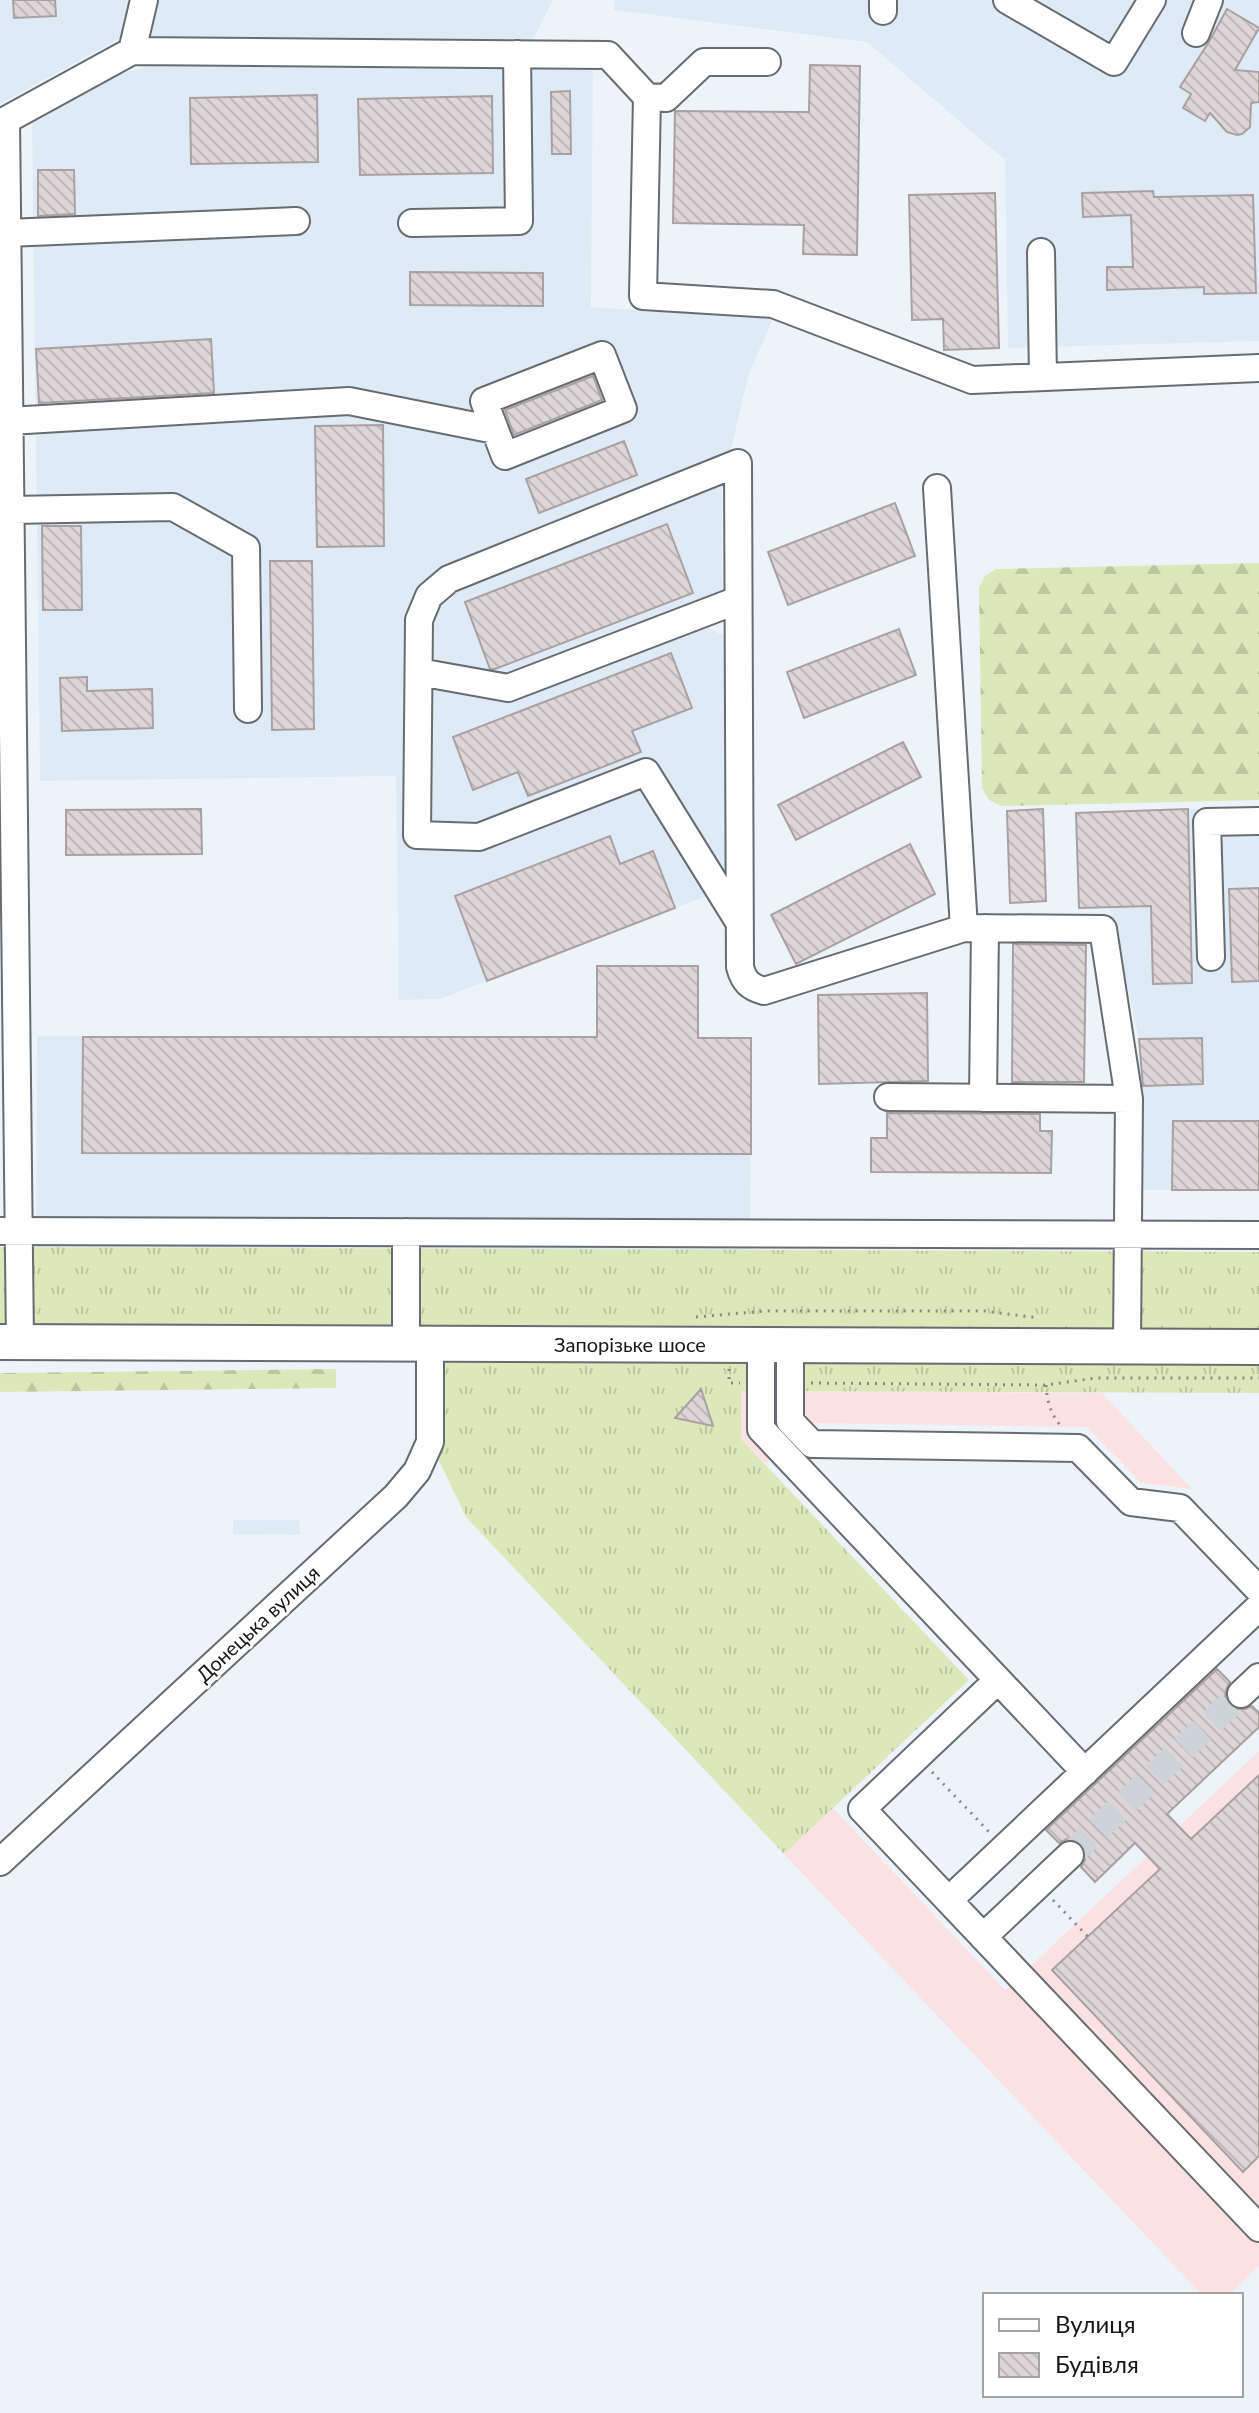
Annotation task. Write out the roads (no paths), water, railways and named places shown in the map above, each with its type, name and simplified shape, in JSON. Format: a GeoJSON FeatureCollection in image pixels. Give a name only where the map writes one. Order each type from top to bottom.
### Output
{"type":"FeatureCollection","features":[{"type":"Feature","properties":{"kind":"main road","name":"Запорізьке шосе"},"geometry":{"type":"LineString","coordinates":[[10,1342],[1259,1347]]}},
{"type":"Feature","properties":{"kind":"street"},"geometry":{"type":"LineString","coordinates":[[132,51],[144,0]]}},
{"type":"Feature","properties":{"kind":"street"},"geometry":{"type":"LineString","coordinates":[[1007,0],[1114,62],[1152,0]]}},
{"type":"Feature","properties":{"kind":"street"},"geometry":{"type":"LineString","coordinates":[[1196,33],[1209,0]]}},
{"type":"Feature","properties":{"kind":"street"},"geometry":{"type":"LineString","coordinates":[[10,1342],[7,790],[11,510],[6,120],[132,51],[608,55],[647,97],[643,296],[773,304],[972,380],[1259,368]]}},
{"type":"Feature","properties":{"kind":"street"},"geometry":{"type":"LineString","coordinates":[[412,223],[519,221],[517,54]]}},
{"type":"Feature","properties":{"kind":"street"},"geometry":{"type":"LineString","coordinates":[[647,97],[666,98],[704,62],[767,62]]}},
{"type":"Feature","properties":{"kind":"street"},"geometry":{"type":"LineString","coordinates":[[7,233],[296,221]]}},
{"type":"Feature","properties":{"kind":"street"},"geometry":{"type":"LineString","coordinates":[[1041,252],[1043,377]]}},
{"type":"Feature","properties":{"kind":"street"},"geometry":{"type":"LineString","coordinates":[[602,355],[623,409],[505,456],[495,430],[484,401],[602,355]]}},
{"type":"Feature","properties":{"kind":"street"},"geometry":{"type":"LineString","coordinates":[[9,421],[349,401],[495,430]]}},
{"type":"Feature","properties":{"kind":"street"},"geometry":{"type":"LineString","coordinates":[[739,922],[646,772],[479,837],[417,835],[419,620],[429,596],[449,579],[738,463],[739,922],[743,979],[752,988],[764,991],[974,928],[1103,929],[1129,1099],[1127,1346]]}},
{"type":"Feature","properties":{"kind":"street"},"geometry":{"type":"LineString","coordinates":[[937,488],[974,928],[983,1098]]}},
{"type":"Feature","properties":{"kind":"street"},"geometry":{"type":"LineString","coordinates":[[11,510],[173,507],[246,548],[248,709]]}},
{"type":"Feature","properties":{"kind":"street"},"geometry":{"type":"LineString","coordinates":[[419,672],[508,688],[738,600]]}},
{"type":"Feature","properties":{"kind":"street"},"geometry":{"type":"LineString","coordinates":[[1211,957],[1207,822],[1259,821]]}},
{"type":"Feature","properties":{"kind":"street"},"geometry":{"type":"LineString","coordinates":[[888,1097],[1129,1099]]}},
{"type":"Feature","properties":{"kind":"street"},"geometry":{"type":"LineString","coordinates":[[10,1231],[1259,1235]]}},
{"type":"Feature","properties":{"kind":"street","name":"Донецька вулиця"},"geometry":{"type":"LineString","coordinates":[[0,1862],[396,1496],[417,1471],[430,1442],[406,1232]]}},
{"type":"Feature","properties":{"kind":"street"},"geometry":{"type":"LineString","coordinates":[[776,1345],[790,1421],[812,1444],[1078,1448],[1131,1502],[1180,1508],[1259,1590]]}},
{"type":"Feature","properties":{"kind":"street"},"geometry":{"type":"LineString","coordinates":[[776,1345],[761,1429],[1085,1772]]}},
{"type":"Feature","properties":{"kind":"street"},"geometry":{"type":"LineString","coordinates":[[793,1463],[812,1444]]}},
{"type":"Feature","properties":{"kind":"street"},"geometry":{"type":"LineString","coordinates":[[949,1900],[1259,1607]]}},
{"type":"Feature","properties":{"kind":"street"},"geometry":{"type":"LineString","coordinates":[[998,1680],[862,1809],[1259,2228]]}},
{"type":"Feature","properties":{"kind":"street"},"geometry":{"type":"LineString","coordinates":[[983,1937],[1070,1855]]}},
{"type":"Feature","properties":{"kind":"tunnel"},"geometry":{"type":"LineString","coordinates":[[1070,1855],[1241,1694]]}}]}
